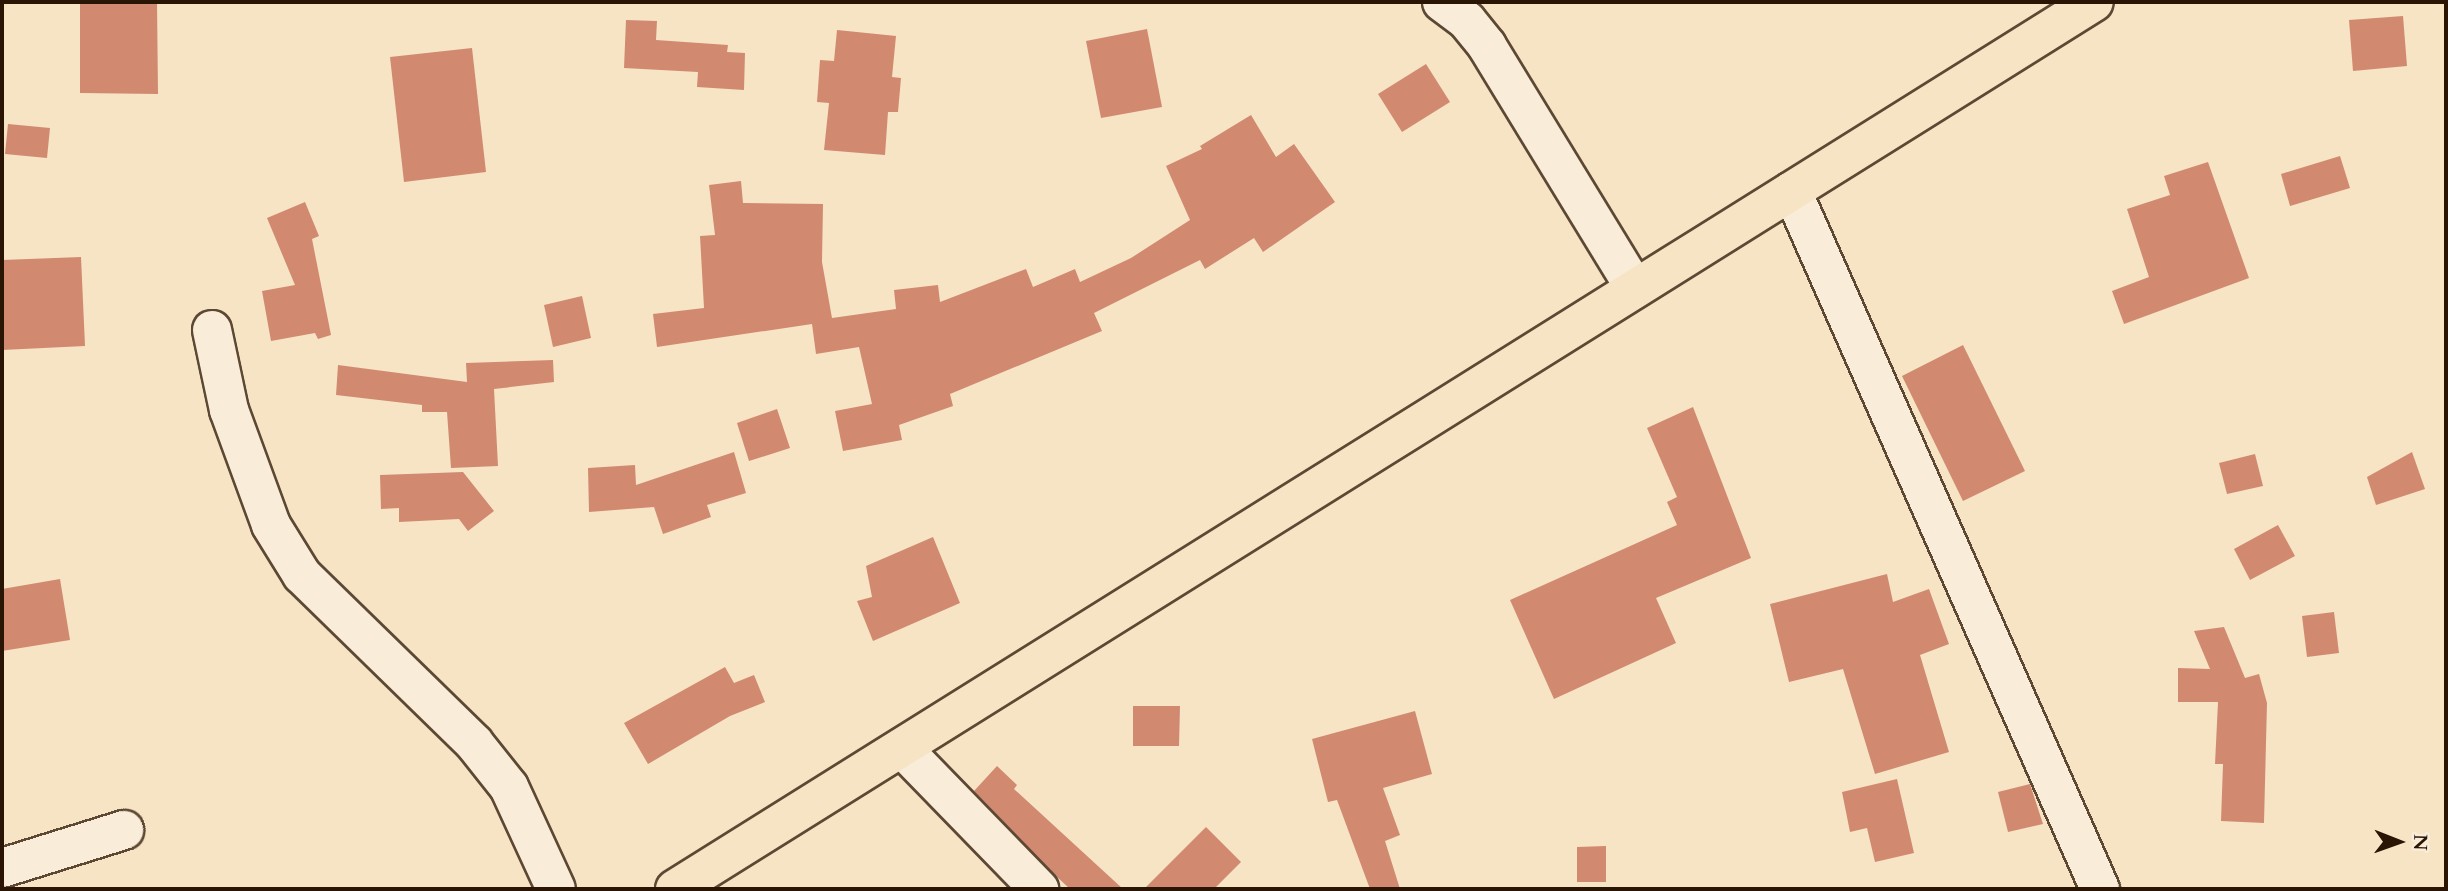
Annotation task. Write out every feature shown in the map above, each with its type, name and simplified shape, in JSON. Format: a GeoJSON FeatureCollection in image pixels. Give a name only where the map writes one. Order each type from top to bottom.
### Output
{"type":"FeatureCollection","features":[{"type":"Feature","properties":{"kind":"highway"},"geometry":{"type":"LineString","coordinates":[[675,889],[2094,2]]}},
{"type":"Feature","properties":{"kind":"street"},"geometry":{"type":"LineString","coordinates":[[1442,2],[1454,8],[1487,46],[1635,288]]}},
{"type":"Feature","properties":{"kind":"street"},"geometry":{"type":"LineString","coordinates":[[1792,191],[2100,889]]}},
{"type":"Feature","properties":{"kind":"street"},"geometry":{"type":"LineString","coordinates":[[212,330],[229,410],[249,476],[271,525],[302,575],[474,743],[509,786],[556,889]]}},
{"type":"Feature","properties":{"kind":"street"},"geometry":{"type":"LineString","coordinates":[[902,748],[1039,889]]}},
{"type":"Feature","properties":{"kind":"street"},"geometry":{"type":"LineString","coordinates":[[2,868],[124,830]]}},
{"type":"Feature","properties":{"kind":"building"},"geometry":{"type":"Polygon","coordinates":[[[80,2],[157,2],[158,94],[80,93],[80,2]]]}},
{"type":"Feature","properties":{"kind":"building"},"geometry":{"type":"Polygon","coordinates":[[[2403,16],[2407,66],[2353,71],[2349,20],[2403,16]]]}},
{"type":"Feature","properties":{"kind":"building"},"geometry":{"type":"Polygon","coordinates":[[[626,20],[657,21],[656,40],[728,45],[727,52],[745,53],[744,90],[697,87],[698,72],[624,68],[626,20]]]}},
{"type":"Feature","properties":{"kind":"building"},"geometry":{"type":"Polygon","coordinates":[[[1147,29],[1162,107],[1101,118],[1086,41],[1147,29]]]}},
{"type":"Feature","properties":{"kind":"building"},"geometry":{"type":"Polygon","coordinates":[[[837,30],[896,36],[892,77],[901,78],[898,112],[888,112],[885,155],[824,150],[829,103],[817,102],[820,60],[834,61],[837,30]]]}},
{"type":"Feature","properties":{"kind":"building"},"geometry":{"type":"Polygon","coordinates":[[[472,48],[486,172],[404,182],[390,57],[472,48]]]}},
{"type":"Feature","properties":{"kind":"building"},"geometry":{"type":"Polygon","coordinates":[[[1426,64],[1450,102],[1402,132],[1378,94],[1426,64]]]}},
{"type":"Feature","properties":{"kind":"building"},"geometry":{"type":"Polygon","coordinates":[[[1251,115],[1276,157],[1294,144],[1335,202],[1263,252],[1254,238],[1205,269],[1200,260],[1094,313],[1102,331],[950,394],[953,406],[899,425],[902,440],[843,451],[835,411],[872,404],[859,347],[816,354],[812,324],[657,347],[653,314],[704,308],[700,236],[715,235],[709,185],[741,181],[743,203],[823,204],[822,262],[832,318],[896,309],[894,290],[938,285],[940,302],[1026,269],[1033,287],[1075,269],[1080,282],[1131,258],[1190,220],[1166,166],[1202,149],[1200,146],[1251,115]]]}},
{"type":"Feature","properties":{"kind":"building"},"geometry":{"type":"Polygon","coordinates":[[[8,124],[50,128],[47,158],[5,154],[8,124]]]}},
{"type":"Feature","properties":{"kind":"building"},"geometry":{"type":"Polygon","coordinates":[[[2340,156],[2350,188],[2290,206],[2281,174],[2340,156]]]}},
{"type":"Feature","properties":{"kind":"building"},"geometry":{"type":"Polygon","coordinates":[[[2208,162],[2249,278],[2124,324],[2112,291],[2149,277],[2127,209],[2170,195],[2164,176],[2208,162]]]}},
{"type":"Feature","properties":{"kind":"building"},"geometry":{"type":"Polygon","coordinates":[[[305,202],[319,236],[312,239],[331,335],[318,339],[315,333],[271,341],[262,291],[295,285],[267,218],[305,202]]]}},
{"type":"Feature","properties":{"kind":"building"},"geometry":{"type":"Polygon","coordinates":[[[81,257],[85,346],[2,350],[2,260],[81,257]]]}},
{"type":"Feature","properties":{"kind":"building"},"geometry":{"type":"Polygon","coordinates":[[[582,296],[591,338],[553,347],[544,305],[582,296]]]}},
{"type":"Feature","properties":{"kind":"building"},"geometry":{"type":"Polygon","coordinates":[[[1963,345],[2025,471],[1963,501],[1902,376],[1963,345]]]}},
{"type":"Feature","properties":{"kind":"building"},"geometry":{"type":"Polygon","coordinates":[[[553,360],[554,382],[494,389],[498,466],[451,468],[447,412],[422,412],[422,405],[336,395],[338,365],[467,382],[466,363],[553,360]]]}},
{"type":"Feature","properties":{"kind":"building"},"geometry":{"type":"Polygon","coordinates":[[[1693,407],[1751,558],[1656,598],[1676,643],[1554,699],[1510,600],[1677,525],[1667,502],[1677,497],[1647,428],[1693,407]]]}},
{"type":"Feature","properties":{"kind":"building"},"geometry":{"type":"Polygon","coordinates":[[[777,409],[790,448],[749,461],[737,423],[777,409]]]}},
{"type":"Feature","properties":{"kind":"building"},"geometry":{"type":"Polygon","coordinates":[[[734,452],[746,493],[707,505],[711,517],[663,534],[654,507],[589,512],[588,468],[635,465],[636,485],[734,452]]]}},
{"type":"Feature","properties":{"kind":"building"},"geometry":{"type":"Polygon","coordinates":[[[2412,452],[2425,489],[2376,505],[2367,477],[2412,452]]]}},
{"type":"Feature","properties":{"kind":"building"},"geometry":{"type":"Polygon","coordinates":[[[2255,454],[2263,486],[2227,494],[2219,463],[2255,454]]]}},
{"type":"Feature","properties":{"kind":"building"},"geometry":{"type":"Polygon","coordinates":[[[463,472],[494,511],[468,531],[459,519],[399,522],[399,508],[381,509],[380,475],[463,472]]]}},
{"type":"Feature","properties":{"kind":"building"},"geometry":{"type":"Polygon","coordinates":[[[2278,525],[2295,556],[2250,580],[2234,549],[2278,525]]]}},
{"type":"Feature","properties":{"kind":"building"},"geometry":{"type":"Polygon","coordinates":[[[933,537],[960,603],[873,641],[857,601],[872,597],[866,566],[933,537]]]}},
{"type":"Feature","properties":{"kind":"building"},"geometry":{"type":"Polygon","coordinates":[[[1887,574],[1893,602],[1929,589],[1949,644],[1920,655],[1949,752],[1875,774],[1843,669],[1789,682],[1770,604],[1887,574]]]}},
{"type":"Feature","properties":{"kind":"building"},"geometry":{"type":"Polygon","coordinates":[[[60,579],[70,640],[2,651],[2,589],[60,579]]]}},
{"type":"Feature","properties":{"kind":"building"},"geometry":{"type":"Polygon","coordinates":[[[2334,612],[2339,653],[2307,657],[2302,616],[2334,612]]]}},
{"type":"Feature","properties":{"kind":"building"},"geometry":{"type":"Polygon","coordinates":[[[2224,627],[2245,678],[2259,674],[2267,703],[2264,823],[2221,821],[2223,764],[2215,764],[2218,702],[2178,702],[2178,668],[2210,669],[2194,631],[2224,627]]]}},
{"type":"Feature","properties":{"kind":"building"},"geometry":{"type":"Polygon","coordinates":[[[725,667],[734,683],[754,675],[765,702],[730,716],[648,764],[624,723],[725,667]]]}},
{"type":"Feature","properties":{"kind":"building"},"geometry":{"type":"Polygon","coordinates":[[[1133,706],[1180,706],[1179,746],[1133,746],[1133,706]]]}},
{"type":"Feature","properties":{"kind":"building"},"geometry":{"type":"Polygon","coordinates":[[[1415,711],[1432,774],[1383,788],[1400,835],[1385,841],[1400,889],[1370,889],[1337,800],[1328,802],[1312,739],[1415,711]]]}},
{"type":"Feature","properties":{"kind":"building"},"geometry":{"type":"Polygon","coordinates":[[[997,766],[1017,785],[1014,789],[1123,889],[1070,889],[1056,876],[974,791],[997,766]]]}},
{"type":"Feature","properties":{"kind":"building"},"geometry":{"type":"Polygon","coordinates":[[[1897,779],[1914,853],[1875,862],[1867,828],[1850,832],[1842,792],[1897,779]]]}},
{"type":"Feature","properties":{"kind":"building"},"geometry":{"type":"Polygon","coordinates":[[[2030,784],[2043,824],[2008,832],[1998,792],[2030,784]]]}},
{"type":"Feature","properties":{"kind":"building"},"geometry":{"type":"Polygon","coordinates":[[[1206,827],[1241,862],[1214,889],[1144,889],[1206,827]]]}},
{"type":"Feature","properties":{"kind":"building"},"geometry":{"type":"Polygon","coordinates":[[[1606,846],[1606,882],[1577,882],[1577,847],[1606,846]]]}}]}
